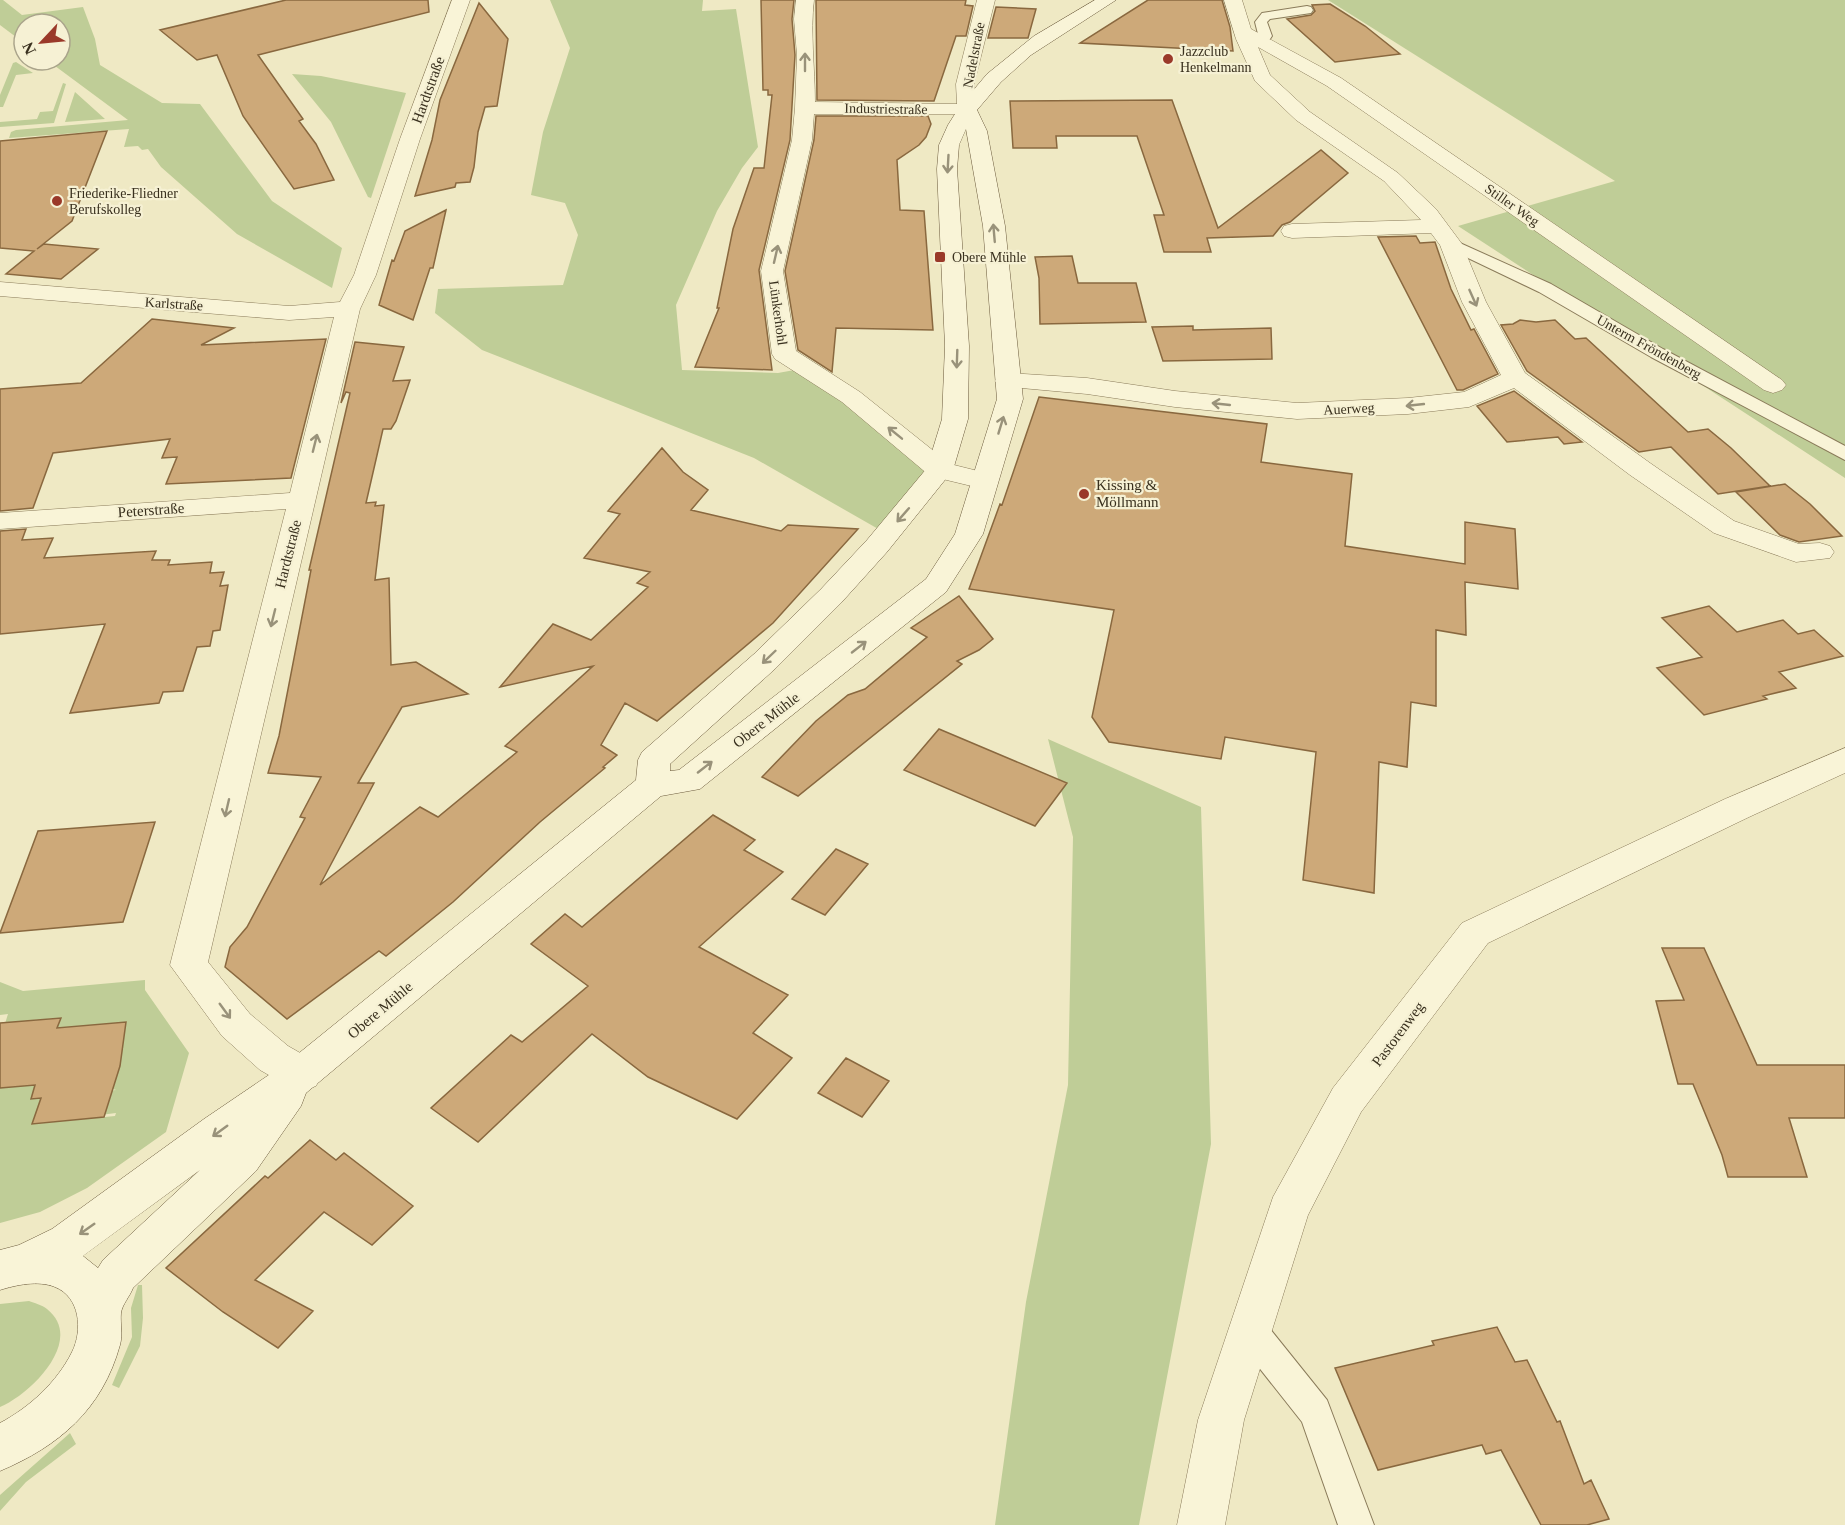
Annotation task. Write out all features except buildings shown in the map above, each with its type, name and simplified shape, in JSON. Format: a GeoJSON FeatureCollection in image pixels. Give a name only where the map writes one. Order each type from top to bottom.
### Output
{"type":"FeatureCollection","features":[{"type":"Feature","properties":{"kind":"street","name":"Lünkerhohl"},"geometry":{"type":"LineString","coordinates":[[805,0],[803,19],[806,55],[805,108],[802,140],[772,271],[784,354],[851,397],[940,470],[984,481]]}},
{"type":"Feature","properties":{"kind":"street","name":"Nadelstraße"},"geometry":{"type":"LineString","coordinates":[[967,110],[965,84],[986,0]]}},
{"type":"Feature","properties":{"kind":"street"},"geometry":{"type":"LineString","coordinates":[[652,785],[654,760],[765,661],[831,596],[878,546],[940,470],[955,419],[957,346],[947,169],[949,144],[967,110],[1020,56],[1054,31],[1079,19],[1107,0]]}},
{"type":"Feature","properties":{"kind":"street"},"geometry":{"type":"LineString","coordinates":[[1233,0],[1250,36],[1245,39],[1262,76],[1303,116],[1391,177],[1428,214],[1444,235],[1474,302],[1515,377],[1640,469],[1724,527],[1796,553],[1820,552]]}},
{"type":"Feature","properties":{"kind":"street","name":"Hardtstraße"},"geometry":{"type":"LineString","coordinates":[[302,1074],[274,1059],[236,1025],[189,964],[348,309],[365,275],[453,1]]}},
{"type":"Feature","properties":{"kind":"street","name":"Stiller Weg"},"geometry":{"type":"LineString","coordinates":[[1250,36],[1334,82],[1773,385]]}},
{"type":"Feature","properties":{"kind":"street","name":"Industriestraße"},"geometry":{"type":"LineString","coordinates":[[805,108],[967,110]]}},
{"type":"Feature","properties":{"kind":"street","name":"Obere Mühle"},"geometry":{"type":"LineString","coordinates":[[11,1267],[67,1243],[218,1132],[302,1074],[652,785],[688,781],[936,585],[969,534],[1010,399],[994,226],[977,130],[967,110]]}},
{"type":"Feature","properties":{"kind":"street"},"geometry":{"type":"LineString","coordinates":[[1292,231],[1444,235]]}},
{"type":"Feature","properties":{"kind":"street","name":"Karlstraße"},"geometry":{"type":"LineString","coordinates":[[0,289],[289,313],[348,309]]}},
{"type":"Feature","properties":{"kind":"street","name":"Auerweg"},"geometry":{"type":"LineString","coordinates":[[1008,381],[1087,386],[1175,399],[1297,411],[1408,406],[1469,399],[1515,377]]}},
{"type":"Feature","properties":{"kind":"street","name":"Peterstraße"},"geometry":{"type":"LineString","coordinates":[[0,521],[301,500]]}},
{"type":"Feature","properties":{"kind":"street","name":"Pastorenweg"},"geometry":{"type":"LineString","coordinates":[[1201,1525],[1221,1420],[1288,1212],[1347,1100],[1475,933],[1737,808],[1845,760]]}},
{"type":"Feature","properties":{"kind":"street","name":"Obere Mühle"},"geometry":{"type":"LineString","coordinates":[[99,1310],[118,1274],[241,1158],[302,1074]]}},
{"type":"Feature","properties":{"kind":"street"},"geometry":{"type":"LineString","coordinates":[[7,1449],[54,1413],[83,1378],[95,1354],[101,1331],[99,1310],[89,1287],[70,1272],[43,1265],[11,1267]]}},
{"type":"Feature","properties":{"kind":"lane"},"geometry":{"type":"LineString","coordinates":[[1250,36],[1265,36],[1261,22],[1266,16],[1307,10]]}},
{"type":"Feature","properties":{"kind":"lane","name":"Unterm Fröndenberg"},"geometry":{"type":"LineString","coordinates":[[1444,235],[1545,288],[1657,353],[1845,453]]}},
{"type":"Feature","properties":{"kind":"lane"},"geometry":{"type":"LineString","coordinates":[[1250,1330],[1315,1412],[1356,1525]]}},
{"type":"Feature","properties":{"kind":"green space"},"geometry":{"type":"Polygon","coordinates":[[[0,0],[3,0],[18,12],[12,12],[12,34],[0,25],[0,0]]]}},
{"type":"Feature","properties":{"kind":"green space"},"geometry":{"type":"Polygon","coordinates":[[[550,0],[703,0],[702,11],[736,9],[758,147],[742,168],[717,211],[676,305],[682,370],[778,373],[800,369],[929,466],[880,530],[754,458],[482,350],[435,313],[438,289],[563,285],[578,235],[565,203],[531,195],[543,132],[570,48],[550,0]]]}},
{"type":"Feature","properties":{"kind":"green space"},"geometry":{"type":"Polygon","coordinates":[[[1328,0],[1845,0],[1845,478],[1458,226],[1615,181],[1328,0]]]}},
{"type":"Feature","properties":{"kind":"green space"},"geometry":{"type":"Polygon","coordinates":[[[83,7],[95,39],[100,65],[162,103],[200,104],[272,201],[342,248],[332,288],[237,234],[161,167],[148,149],[142,150],[138,146],[124,147],[129,129],[9,138],[11,132],[16,130],[128,120],[63,72],[72,72],[72,12],[45,12],[83,7]]]}},
{"type":"Feature","properties":{"kind":"green space"},"geometry":{"type":"Polygon","coordinates":[[[12,65],[12,72],[33,73],[16,75],[3,107],[0,107],[0,95],[12,65]]]}},
{"type":"Feature","properties":{"kind":"green space"},"geometry":{"type":"Polygon","coordinates":[[[292,74],[321,76],[406,93],[371,198],[368,197],[331,122],[292,74]]]}},
{"type":"Feature","properties":{"kind":"green space"},"geometry":{"type":"Polygon","coordinates":[[[63,83],[66,84],[54,123],[0,127],[0,122],[37,119],[40,112],[53,111],[63,83]]]}},
{"type":"Feature","properties":{"kind":"green space"},"geometry":{"type":"Polygon","coordinates":[[[75,92],[105,119],[65,122],[75,92]]]}},
{"type":"Feature","properties":{"kind":"green space"},"geometry":{"type":"Polygon","coordinates":[[[1048,739],[1201,807],[1211,1144],[1139,1525],[995,1525],[1026,1302],[1068,1085],[1073,837],[1048,739]]]}},
{"type":"Feature","properties":{"kind":"green space"},"geometry":{"type":"Polygon","coordinates":[[[145,980],[145,990],[189,1053],[166,1132],[87,1188],[40,1212],[0,1223],[0,1088],[12,1087],[15,1078],[38,1076],[31,1099],[41,1098],[33,1124],[115,1116],[116,1113],[100,1115],[107,1091],[116,1090],[113,1089],[121,1049],[124,1048],[109,1048],[126,1023],[57,1028],[60,1018],[33,1020],[31,1027],[3,1030],[8,1014],[0,1015],[0,982],[23,991],[145,980]]]}},
{"type":"Feature","properties":{"kind":"green space"},"geometry":{"type":"Polygon","coordinates":[[[138,1285],[142,1285],[143,1318],[140,1346],[119,1388],[112,1385],[132,1337],[131,1308],[138,1285]]]}},
{"type":"Feature","properties":{"kind":"green space"},"geometry":{"type":"Polygon","coordinates":[[[29,1301],[47,1309],[57,1322],[60,1336],[57,1350],[38,1379],[12,1401],[0,1407],[0,1304],[29,1301]]]}},
{"type":"Feature","properties":{"kind":"green space"},"geometry":{"type":"Polygon","coordinates":[[[70,1433],[76,1444],[26,1482],[0,1511],[0,1495],[70,1433]]]}},
{"type":"Feature","properties":{"kind":"place","name":"Jazzclub Henkelmann"},"geometry":{"type":"Point","coordinates":[1168,59]}},
{"type":"Feature","properties":{"kind":"place","name":"Friederike-Fliedner Berufskolleg"},"geometry":{"type":"Point","coordinates":[57,201]}},
{"type":"Feature","properties":{"kind":"place","name":"Obere Mühle"},"geometry":{"type":"Point","coordinates":[940,257]}},
{"type":"Feature","properties":{"kind":"place","name":"Kissing & Möllmann"},"geometry":{"type":"Point","coordinates":[1084,494]}}]}
